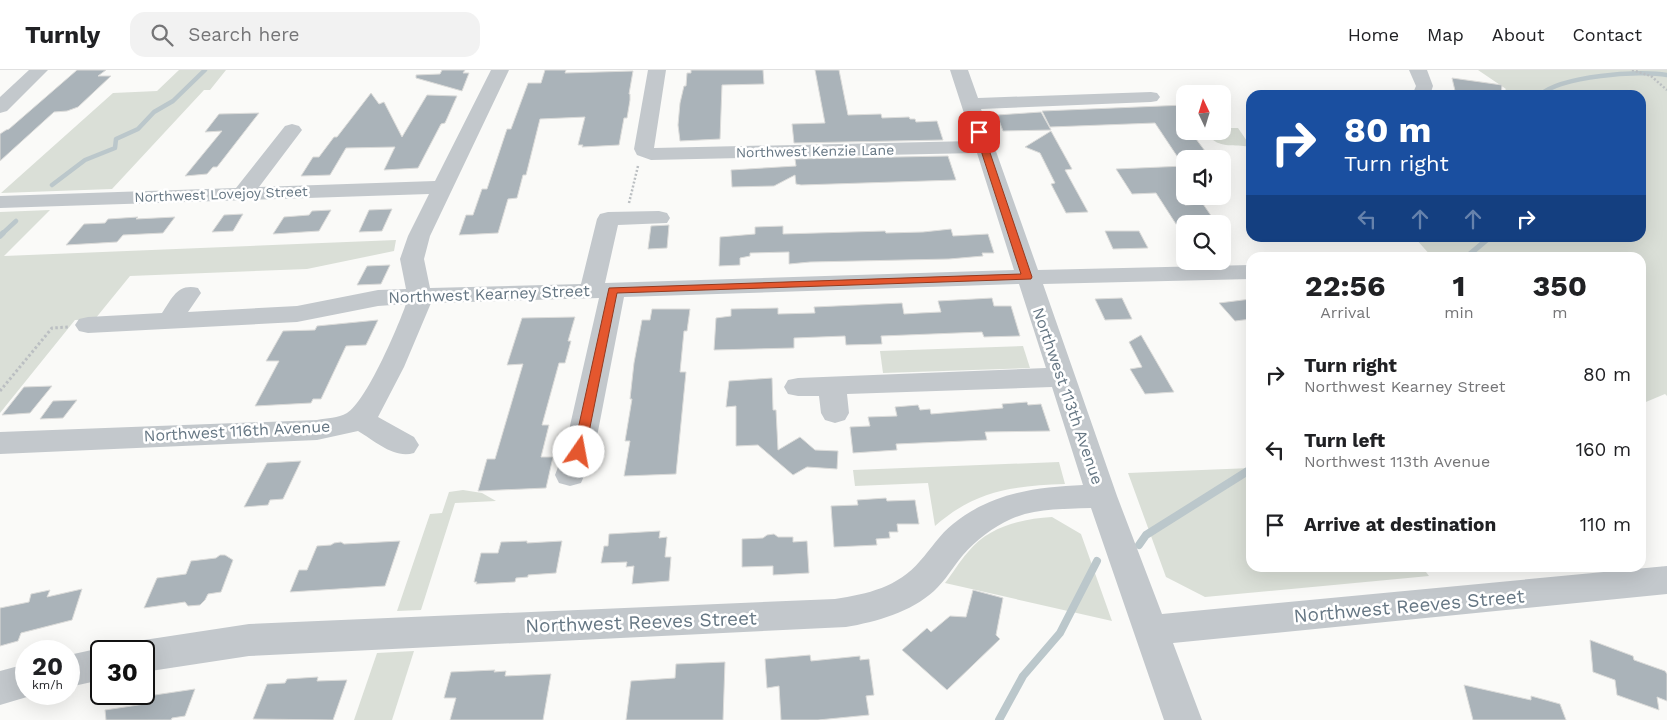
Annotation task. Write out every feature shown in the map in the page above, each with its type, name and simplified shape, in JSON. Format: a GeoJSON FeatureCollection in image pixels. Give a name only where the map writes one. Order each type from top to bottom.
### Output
{"type":"FeatureCollection","features":[{"type":"Feature","properties":{"kind":"street"},"geometry":{"type":"LineString","coordinates":[[0,107],[39,70]]}},
{"type":"Feature","properties":{"kind":"street"},"geometry":{"type":"LineString","coordinates":[[404,445],[388,434],[359,419],[376,398],[418,306],[420,296],[412,259],[419,236],[500,70]]}},
{"type":"Feature","properties":{"kind":"street","name":"Northwest Kenzie Lane"},"geometry":{"type":"LineString","coordinates":[[657,70],[644,149],[646,153],[983,147]]}},
{"type":"Feature","properties":{"kind":"street","name":"Northwest 113th Avenue"},"geometry":{"type":"LineString","coordinates":[[959,70],[983,147],[1102,496],[1184,720]]}},
{"type":"Feature","properties":{"kind":"street"},"geometry":{"type":"LineString","coordinates":[[1418,70],[1425,83],[1425,90]]}},
{"type":"Feature","properties":{"kind":"street"},"geometry":{"type":"LineString","coordinates":[[970,104],[1150,97]]}},
{"type":"Feature","properties":{"kind":"street"},"geometry":{"type":"LineString","coordinates":[[243,193],[292,130]]}},
{"type":"Feature","properties":{"kind":"street","name":"Northwest Lovejoy Street"},"geometry":{"type":"LineString","coordinates":[[0,202],[442,187]]}},
{"type":"Feature","properties":{"kind":"street"},"geometry":{"type":"LineString","coordinates":[[570,474],[579,452],[602,290],[608,219],[660,218]]}},
{"type":"Feature","properties":{"kind":"street","name":"Northwest Kearney Street"},"geometry":{"type":"LineString","coordinates":[[88,325],[297,314],[378,298],[420,296],[1246,272]]}},
{"type":"Feature","properties":{"kind":"street"},"geometry":{"type":"LineString","coordinates":[[169,321],[189,293]]}},
{"type":"Feature","properties":{"kind":"street"},"geometry":{"type":"LineString","coordinates":[[798,386],[1061,377]]}},
{"type":"Feature","properties":{"kind":"street"},"geometry":{"type":"LineString","coordinates":[[832,385],[835,413]]}},
{"type":"Feature","properties":{"kind":"street","name":"Northwest 116th Avenue"},"geometry":{"type":"LineString","coordinates":[[0,443],[318,430],[359,419]]}},
{"type":"Feature","properties":{"kind":"street","name":"Northwest Reeves Street"},"geometry":{"type":"LineString","coordinates":[[155,654],[249,640],[835,614],[868,609],[898,598],[920,583],[958,539],[994,514],[1031,501],[1102,496]]}},
{"type":"Feature","properties":{"kind":"street","name":"Northwest Reeves Street"},"geometry":{"type":"LineString","coordinates":[[1150,630],[1667,580]]}},
{"type":"Feature","properties":{"kind":"street"},"geometry":{"type":"LineString","coordinates":[[0,688],[15,684]]}},
{"type":"Feature","properties":{"kind":"path"},"geometry":{"type":"LineString","coordinates":[[1632,70],[1651,76],[1666,89]]}},
{"type":"Feature","properties":{"kind":"path"},"geometry":{"type":"LineString","coordinates":[[0,391],[52,328],[88,325]]}},
{"type":"Feature","properties":{"kind":"shaded area"},"geometry":{"type":"Polygon","coordinates":[[[179,70],[226,70],[210,90],[204,90],[112,189],[1,193],[113,93],[157,91],[179,70]]]}},
{"type":"Feature","properties":{"kind":"shaded area"},"geometry":{"type":"Polygon","coordinates":[[[1478,70],[1667,70],[1667,396],[1665,394],[1646,402],[1646,252],[1428,252],[1419,242],[1646,242],[1646,90],[1506,89],[1478,70]]]}},
{"type":"Feature","properties":{"kind":"shaded area"},"geometry":{"type":"Polygon","coordinates":[[[1231,128],[1238,128],[1246,140],[1246,146],[1226,145],[1213,140],[1231,140],[1231,128]]]}},
{"type":"Feature","properties":{"kind":"shaded area"},"geometry":{"type":"Polygon","coordinates":[[[50,210],[4,256],[396,240],[394,251],[307,269],[130,276],[95,319],[75,320],[0,413],[0,212],[50,210]]]}},
{"type":"Feature","properties":{"kind":"shaded area"},"geometry":{"type":"Polygon","coordinates":[[[1023,346],[1030,368],[883,373],[880,351],[1023,346]]]}},
{"type":"Feature","properties":{"kind":"shaded area"},"geometry":{"type":"Polygon","coordinates":[[[1059,462],[1065,484],[1029,486],[980,497],[950,514],[935,526],[928,483],[855,486],[853,470],[1059,462]]]}},
{"type":"Feature","properties":{"kind":"shaded area"},"geometry":{"type":"Polygon","coordinates":[[[1246,468],[1246,572],[1426,572],[1429,576],[1205,597],[1166,577],[1128,473],[1246,468]]]}},
{"type":"Feature","properties":{"kind":"shaded area"},"geometry":{"type":"Polygon","coordinates":[[[463,490],[482,493],[496,501],[455,503],[421,610],[397,611],[430,514],[442,513],[449,492],[463,490]]]}},
{"type":"Feature","properties":{"kind":"shaded area"},"geometry":{"type":"Polygon","coordinates":[[[1052,517],[1081,534],[1112,621],[945,583],[968,552],[986,536],[1017,522],[1052,517]]]}},
{"type":"Feature","properties":{"kind":"shaded area"},"geometry":{"type":"Polygon","coordinates":[[[414,651],[392,720],[354,720],[377,653],[414,651]]]}},
{"type":"Feature","properties":{"kind":"building"},"geometry":{"type":"Polygon","coordinates":[[[77,70],[106,70],[98,76],[111,76],[78,107],[67,111],[54,112],[0,161],[0,134],[9,129],[77,70]]]}},
{"type":"Feature","properties":{"kind":"building"},"geometry":{"type":"Polygon","coordinates":[[[442,70],[465,70],[463,73],[469,73],[462,91],[416,78],[416,75],[440,74],[442,70]]]}},
{"type":"Feature","properties":{"kind":"building"},"geometry":{"type":"Polygon","coordinates":[[[545,70],[566,70],[565,73],[633,71],[627,118],[624,118],[619,145],[582,147],[583,145],[578,145],[585,117],[540,119],[526,175],[523,175],[517,198],[508,199],[498,233],[459,235],[466,215],[473,215],[482,189],[487,189],[507,129],[511,129],[528,83],[541,83],[545,70]]]}},
{"type":"Feature","properties":{"kind":"building"},"geometry":{"type":"Polygon","coordinates":[[[691,70],[763,70],[764,84],[722,85],[720,139],[680,141],[678,125],[680,103],[684,86],[686,86],[687,73],[691,73],[691,70]]]}},
{"type":"Feature","properties":{"kind":"building"},"geometry":{"type":"Polygon","coordinates":[[[815,70],[839,70],[848,115],[881,114],[882,118],[909,117],[910,119],[915,119],[916,122],[937,121],[943,140],[794,143],[792,124],[825,123],[815,70]]]}},
{"type":"Feature","properties":{"kind":"building"},"geometry":{"type":"Polygon","coordinates":[[[1452,78],[1502,85],[1502,90],[1455,90],[1452,78]]]}},
{"type":"Feature","properties":{"kind":"building"},"geometry":{"type":"Polygon","coordinates":[[[371,93],[379,104],[384,102],[402,137],[427,95],[457,96],[445,123],[441,124],[418,168],[384,170],[395,147],[346,148],[330,175],[301,176],[313,157],[319,157],[371,93]]]}},
{"type":"Feature","properties":{"kind":"building"},"geometry":{"type":"Polygon","coordinates":[[[1176,105],[1176,140],[1197,140],[1204,150],[1176,150],[1176,154],[1155,123],[1050,127],[1042,111],[1176,105]]]}},
{"type":"Feature","properties":{"kind":"building"},"geometry":{"type":"Polygon","coordinates":[[[1041,112],[1051,130],[1003,131],[997,115],[1041,112]]]}},
{"type":"Feature","properties":{"kind":"building"},"geometry":{"type":"Polygon","coordinates":[[[259,113],[217,167],[213,167],[207,174],[185,176],[222,131],[205,132],[219,114],[259,113]]]}},
{"type":"Feature","properties":{"kind":"building"},"geometry":{"type":"Polygon","coordinates":[[[1051,131],[1072,169],[1065,170],[1088,212],[1066,213],[1051,184],[1055,183],[1040,153],[1025,147],[1051,131]]]}},
{"type":"Feature","properties":{"kind":"building"},"geometry":{"type":"Polygon","coordinates":[[[948,156],[956,180],[801,185],[796,184],[795,175],[774,186],[732,187],[731,170],[796,166],[795,159],[948,156]]]}},
{"type":"Feature","properties":{"kind":"building"},"geometry":{"type":"Polygon","coordinates":[[[1176,166],[1176,205],[1204,205],[1211,215],[1176,215],[1176,224],[1156,193],[1132,194],[1116,169],[1176,166]]]}},
{"type":"Feature","properties":{"kind":"building"},"geometry":{"type":"Polygon","coordinates":[[[392,209],[382,231],[359,232],[369,210],[392,209]]]}},
{"type":"Feature","properties":{"kind":"building"},"geometry":{"type":"Polygon","coordinates":[[[331,210],[319,231],[273,234],[284,217],[309,215],[312,211],[331,210]]]}},
{"type":"Feature","properties":{"kind":"building"},"geometry":{"type":"Polygon","coordinates":[[[243,214],[233,231],[212,232],[224,215],[243,214]]]}},
{"type":"Feature","properties":{"kind":"building"},"geometry":{"type":"Polygon","coordinates":[[[138,217],[136,219],[175,217],[163,233],[123,235],[117,242],[66,245],[84,224],[105,223],[108,219],[138,217]]]}},
{"type":"Feature","properties":{"kind":"building"},"geometry":{"type":"Polygon","coordinates":[[[669,225],[667,248],[648,249],[651,226],[669,225]]]}},
{"type":"Feature","properties":{"kind":"building"},"geometry":{"type":"Polygon","coordinates":[[[783,226],[783,234],[885,231],[886,233],[923,232],[951,229],[953,236],[988,234],[994,253],[982,253],[983,256],[949,259],[789,264],[789,252],[750,253],[750,256],[740,258],[740,265],[719,266],[720,237],[755,234],[755,227],[783,226]]]}},
{"type":"Feature","properties":{"kind":"building"},"geometry":{"type":"Polygon","coordinates":[[[1105,231],[1139,231],[1148,248],[1113,249],[1105,231]]]}},
{"type":"Feature","properties":{"kind":"building"},"geometry":{"type":"Polygon","coordinates":[[[390,265],[381,284],[357,285],[367,266],[390,265]]]}},
{"type":"Feature","properties":{"kind":"building"},"geometry":{"type":"Polygon","coordinates":[[[992,298],[994,306],[1011,306],[1020,336],[984,337],[982,332],[881,336],[882,344],[846,345],[845,336],[794,338],[794,348],[714,350],[716,318],[731,316],[731,309],[778,308],[778,314],[815,313],[814,307],[902,303],[904,314],[941,312],[938,301],[992,298]]]}},
{"type":"Feature","properties":{"kind":"building"},"geometry":{"type":"Polygon","coordinates":[[[1122,298],[1132,319],[1105,320],[1095,299],[1122,298]]]}},
{"type":"Feature","properties":{"kind":"building"},"geometry":{"type":"Polygon","coordinates":[[[1246,300],[1246,320],[1235,321],[1219,303],[1246,300]]]}},
{"type":"Feature","properties":{"kind":"building"},"geometry":{"type":"Polygon","coordinates":[[[652,309],[690,309],[687,331],[684,331],[680,372],[686,372],[676,474],[624,476],[630,441],[625,441],[632,399],[630,399],[634,363],[642,320],[650,320],[652,309]]]}},
{"type":"Feature","properties":{"kind":"building"},"geometry":{"type":"Polygon","coordinates":[[[575,317],[568,341],[571,341],[565,363],[559,363],[542,425],[549,425],[541,457],[553,457],[546,488],[478,491],[487,459],[495,459],[523,364],[507,365],[522,318],[575,317]]]}},
{"type":"Feature","properties":{"kind":"building"},"geometry":{"type":"Polygon","coordinates":[[[378,320],[366,345],[346,346],[321,399],[313,399],[311,403],[255,406],[279,361],[266,361],[283,331],[315,330],[317,326],[378,320]]]}},
{"type":"Feature","properties":{"kind":"building"},"geometry":{"type":"Polygon","coordinates":[[[1141,335],[1174,392],[1145,394],[1130,369],[1142,367],[1129,342],[1141,335]]]}},
{"type":"Feature","properties":{"kind":"building"},"geometry":{"type":"Polygon","coordinates":[[[772,378],[773,410],[776,410],[778,450],[800,437],[815,450],[838,451],[837,469],[807,467],[793,475],[758,445],[736,446],[736,406],[726,407],[729,381],[772,378]]]}},
{"type":"Feature","properties":{"kind":"building"},"geometry":{"type":"Polygon","coordinates":[[[52,386],[30,413],[2,415],[24,387],[52,386]]]}},
{"type":"Feature","properties":{"kind":"building"},"geometry":{"type":"Polygon","coordinates":[[[77,400],[63,418],[40,419],[53,401],[77,400]]]}},
{"type":"Feature","properties":{"kind":"building"},"geometry":{"type":"Polygon","coordinates":[[[1027,402],[1028,405],[1041,404],[1050,431],[985,432],[987,440],[896,444],[897,450],[853,453],[850,427],[870,426],[868,417],[897,416],[895,407],[918,405],[920,410],[930,409],[931,414],[1003,408],[1002,404],[1027,402]]]}},
{"type":"Feature","properties":{"kind":"building"},"geometry":{"type":"Polygon","coordinates":[[[301,461],[283,499],[270,500],[268,505],[244,507],[267,463],[301,461]]]}},
{"type":"Feature","properties":{"kind":"building"},"geometry":{"type":"Polygon","coordinates":[[[886,498],[887,501],[915,500],[919,524],[897,524],[898,532],[889,532],[890,538],[876,539],[877,545],[834,547],[831,506],[858,505],[857,500],[886,498]]]}},
{"type":"Feature","properties":{"kind":"building"},"geometry":{"type":"Polygon","coordinates":[[[660,531],[659,538],[667,537],[665,557],[671,557],[669,581],[632,584],[634,566],[626,567],[627,562],[601,563],[604,546],[608,546],[609,534],[660,531]]]}},
{"type":"Feature","properties":{"kind":"building"},"geometry":{"type":"Polygon","coordinates":[[[774,534],[778,537],[793,537],[793,542],[807,541],[809,573],[773,575],[773,566],[742,567],[742,539],[763,538],[774,534]]]}},
{"type":"Feature","properties":{"kind":"building"},"geometry":{"type":"Polygon","coordinates":[[[400,541],[385,586],[290,592],[299,570],[307,570],[317,546],[341,542],[344,544],[400,541]]]}},
{"type":"Feature","properties":{"kind":"building"},"geometry":{"type":"Polygon","coordinates":[[[527,541],[527,543],[562,541],[556,573],[528,575],[528,577],[516,578],[515,582],[476,584],[477,582],[474,582],[481,553],[498,553],[501,542],[527,541]]]}},
{"type":"Feature","properties":{"kind":"building"},"geometry":{"type":"Polygon","coordinates":[[[220,555],[225,555],[233,560],[221,592],[208,594],[200,605],[188,606],[185,602],[144,608],[157,578],[186,574],[191,561],[216,558],[220,555]]]}},
{"type":"Feature","properties":{"kind":"building"},"geometry":{"type":"Polygon","coordinates":[[[82,589],[72,620],[21,633],[18,640],[0,646],[0,608],[29,602],[31,594],[50,590],[47,597],[82,589]]]}},
{"type":"Feature","properties":{"kind":"building"},"geometry":{"type":"Polygon","coordinates":[[[973,590],[1003,598],[996,635],[1000,639],[947,690],[902,650],[927,628],[931,632],[950,616],[966,617],[973,590]]]}},
{"type":"Feature","properties":{"kind":"building"},"geometry":{"type":"Polygon","coordinates":[[[1590,640],[1633,656],[1634,660],[1665,671],[1667,674],[1667,701],[1657,697],[1659,710],[1617,695],[1615,680],[1593,672],[1590,640]]]}},
{"type":"Feature","properties":{"kind":"building"},"geometry":{"type":"Polygon","coordinates":[[[810,655],[811,661],[860,656],[860,660],[869,659],[874,695],[866,696],[869,715],[818,720],[781,720],[779,686],[767,688],[765,659],[810,655]]]}},
{"type":"Feature","properties":{"kind":"building"},"geometry":{"type":"Polygon","coordinates":[[[725,662],[723,720],[626,720],[631,681],[675,678],[676,664],[725,662]]]}},
{"type":"Feature","properties":{"kind":"building"},"geometry":{"type":"Polygon","coordinates":[[[495,670],[494,672],[506,671],[505,676],[551,674],[543,720],[450,720],[456,698],[444,698],[451,672],[495,670]]]}},
{"type":"Feature","properties":{"kind":"building"},"geometry":{"type":"Polygon","coordinates":[[[318,677],[317,681],[347,680],[333,720],[253,719],[267,684],[285,683],[287,679],[318,677]]]}},
{"type":"Feature","properties":{"kind":"building"},"geometry":{"type":"Polygon","coordinates":[[[1464,685],[1531,700],[1531,696],[1560,704],[1566,720],[1473,720],[1464,685]]]}},
{"type":"Feature","properties":{"kind":"building"},"geometry":{"type":"Polygon","coordinates":[[[195,689],[185,716],[172,718],[171,720],[106,720],[105,710],[138,705],[155,705],[155,695],[195,689]]]}},
{"type":"Feature","properties":{"kind":"waterway"},"geometry":{"type":"LineString","coordinates":[[52,185],[85,160],[115,148],[116,139],[138,129],[154,112],[173,101],[205,70]]}},
{"type":"Feature","properties":{"kind":"waterway"},"geometry":{"type":"LineString","coordinates":[[1547,90],[1565,83],[1601,76],[1638,73],[1667,75]]}},
{"type":"Feature","properties":{"kind":"waterway"},"geometry":{"type":"LineString","coordinates":[[2,234],[16,221]]}},
{"type":"Feature","properties":{"kind":"waterway"},"geometry":{"type":"LineString","coordinates":[[1472,252],[1484,242]]}},
{"type":"Feature","properties":{"kind":"waterway"},"geometry":{"type":"LineString","coordinates":[[1139,545],[1146,535],[1246,472]]}},
{"type":"Feature","properties":{"kind":"waterway"},"geometry":{"type":"LineString","coordinates":[[999,720],[1023,676],[1060,633],[1097,561]]}},
{"type":"Feature","properties":{"kind":"route"},"geometry":{"type":"LineString","coordinates":[[579,452],[613,290],[1027,277],[979,132]]}}]}
